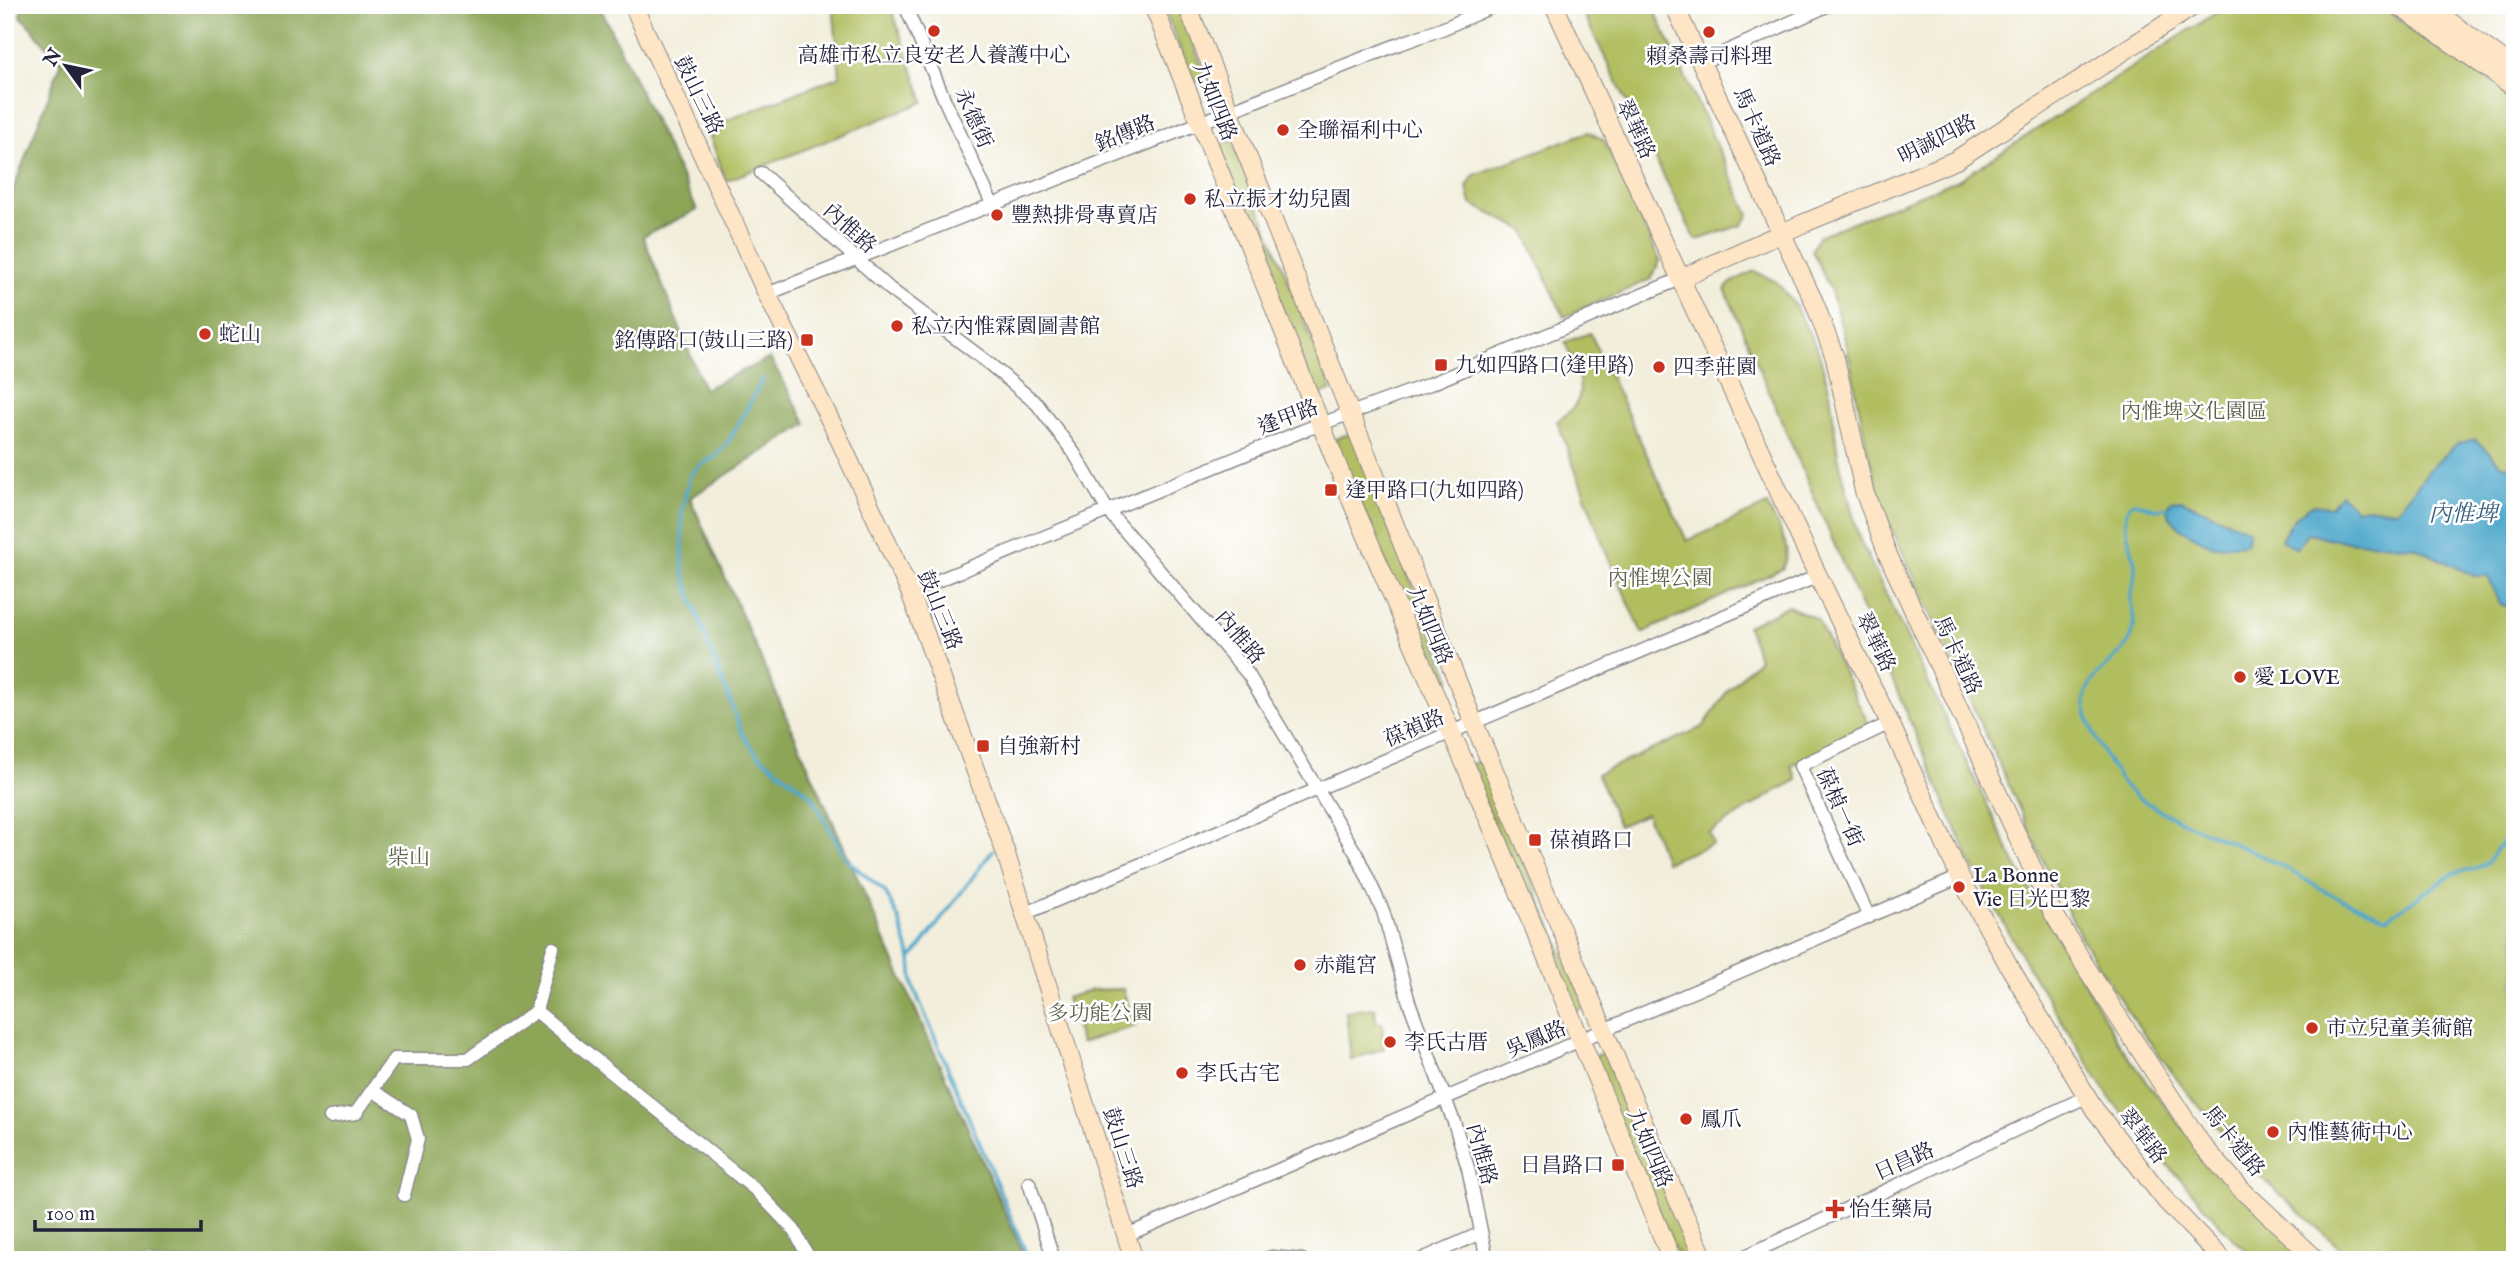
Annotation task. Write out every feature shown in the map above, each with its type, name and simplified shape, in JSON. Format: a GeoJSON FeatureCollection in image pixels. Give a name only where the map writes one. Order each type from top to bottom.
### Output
{"type":"FeatureCollection","features":[{"type":"Feature","properties":{"kind":"street"},"geometry":{"type":"LineString","coordinates":[[5,18],[9,5]]}},
{"type":"Feature","properties":{"kind":"street","name":"鼓山三路"},"geometry":{"type":"LineString","coordinates":[[633,5],[767,294],[910,592],[966,739],[1135,1260]]}},
{"type":"Feature","properties":{"kind":"street","name":"永德街"},"geometry":{"type":"LineString","coordinates":[[905,5],[993,206]]}},
{"type":"Feature","properties":{"kind":"street","name":"九如四路"},"geometry":{"type":"LineString","coordinates":[[1153,5],[1321,424],[1672,1260]]}},
{"type":"Feature","properties":{"kind":"street","name":"九如四路"},"geometry":{"type":"LineString","coordinates":[[1187,5],[1474,723],[1702,1254],[1701,1260]]}},
{"type":"Feature","properties":{"kind":"street","name":"銘傳路"},"geometry":{"type":"LineString","coordinates":[[767,294],[1454,24],[1496,5]]}},
{"type":"Feature","properties":{"kind":"street","name":"翠華路"},"geometry":{"type":"LineString","coordinates":[[1554,5],[1818,576],[1891,723],[1960,877],[2086,1097],[2166,1201],[2223,1260]]}},
{"type":"Feature","properties":{"kind":"street","name":"馬卡道路"},"geometry":{"type":"LineString","coordinates":[[1674,5],[1815,304],[1835,358],[1854,452],[1874,523],[2052,911],[2087,970],[2202,1145],[2241,1189],[2317,1260]]}},
{"type":"Feature","properties":{"kind":"street"},"geometry":{"type":"LineString","coordinates":[[1703,62],[1829,5]]}},
{"type":"Feature","properties":{"kind":"street","name":"明誠四路"},"geometry":{"type":"LineString","coordinates":[[1680,279],[1802,223],[1956,160],[2195,5]]}},
{"type":"Feature","properties":{"kind":"street"},"geometry":{"type":"LineString","coordinates":[[2398,5],[2515,88]]}},
{"type":"Feature","properties":{"kind":"street"},"geometry":{"type":"LineString","coordinates":[[2427,5],[2515,69]]}},
{"type":"Feature","properties":{"kind":"street","name":"內惟路"},"geometry":{"type":"LineString","coordinates":[[761,173],[856,260],[1037,404],[1074,453],[1108,511],[1248,674],[1357,855],[1382,911],[1409,1002],[1468,1168],[1487,1260]]}},
{"type":"Feature","properties":{"kind":"street","name":"逢甲路"},"geometry":{"type":"LineString","coordinates":[[910,592],[1680,279]]}},
{"type":"Feature","properties":{"kind":"street","name":"葆禎路"},"geometry":{"type":"LineString","coordinates":[[1024,914],[1818,576]]}},
{"type":"Feature","properties":{"kind":"street","name":"葆楨一街"},"geometry":{"type":"LineString","coordinates":[[1869,916],[1800,766],[1891,723]]}},
{"type":"Feature","properties":{"kind":"street","name":"吳鳳路"},"geometry":{"type":"LineString","coordinates":[[1127,1236],[1960,877]]}},
{"type":"Feature","properties":{"kind":"street"},"geometry":{"type":"LineString","coordinates":[[330,1117],[356,1113],[394,1059],[468,1059],[536,1011],[553,948]]}},
{"type":"Feature","properties":{"kind":"street"},"geometry":{"type":"LineString","coordinates":[[536,1011],[757,1191],[794,1230],[810,1260]]}},
{"type":"Feature","properties":{"kind":"street"},"geometry":{"type":"LineString","coordinates":[[372,1090],[411,1115],[418,1139],[404,1195]]}},
{"type":"Feature","properties":{"kind":"street","name":"日昌路"},"geometry":{"type":"LineString","coordinates":[[1737,1260],[2086,1097]]}},
{"type":"Feature","properties":{"kind":"street"},"geometry":{"type":"LineString","coordinates":[[1029,1183],[1054,1260]]}},
{"type":"Feature","properties":{"kind":"street"},"geometry":{"type":"LineString","coordinates":[[1420,1260],[1481,1233]]}},
{"type":"Feature","properties":{"kind":"street"},"geometry":{"type":"LineString","coordinates":[[1262,1260],[1272,1257],[1302,1260]]}},
{"type":"Feature","properties":{"kind":"street"},"geometry":{"type":"LineString","coordinates":[[1330,1260],[1354,1257]]}},
{"type":"Feature","properties":{"kind":"green space","name":"柴山"},"geometry":{"type":"Polygon","coordinates":[[[23,5],[599,5],[697,210],[643,236],[704,389],[770,358],[807,424],[690,498],[1026,1260],[5,1260],[5,211],[61,63],[20,15],[23,5]]]}},
{"type":"Feature","properties":{"kind":"green space"},"geometry":{"type":"Polygon","coordinates":[[[833,5],[890,5],[924,102],[726,181],[707,128],[840,76],[833,5]]]}},
{"type":"Feature","properties":{"kind":"green space"},"geometry":{"type":"Polygon","coordinates":[[[1163,5],[1179,5],[1206,77],[1193,83],[1163,5]]]}},
{"type":"Feature","properties":{"kind":"green space"},"geometry":{"type":"Polygon","coordinates":[[[1579,5],[1652,5],[1749,215],[1742,225],[1697,240],[1694,237],[1579,5]]]}},
{"type":"Feature","properties":{"kind":"green space","name":"內惟埤文化園區"},"geometry":{"type":"Polygon","coordinates":[[[2228,5],[2378,5],[2515,97],[2515,1260],[2353,1260],[2262,1178],[2185,1090],[2126,1009],[2082,939],[2045,865],[1886,516],[1868,453],[1847,346],[1831,291],[1812,250],[1818,236],[1960,179],[2228,5]]]}},
{"type":"Feature","properties":{"kind":"green space"},"geometry":{"type":"Polygon","coordinates":[[[1588,132],[1604,140],[1660,261],[1651,279],[1564,317],[1524,230],[1471,204],[1467,187],[1474,175],[1588,132]]]}},
{"type":"Feature","properties":{"kind":"green space"},"geometry":{"type":"Polygon","coordinates":[[[1232,140],[1332,390],[1317,396],[1218,146],[1232,140]]]}},
{"type":"Feature","properties":{"kind":"green space"},"geometry":{"type":"Polygon","coordinates":[[[1754,271],[1777,282],[1794,304],[1818,350],[1830,392],[1838,456],[1859,538],[2015,863],[2121,1046],[2159,1098],[2199,1148],[2313,1260],[2259,1260],[2233,1239],[2111,1100],[2029,969],[1969,859],[1725,289],[1732,282],[1754,271]]]}},
{"type":"Feature","properties":{"kind":"green space","name":"內惟埤公園"},"geometry":{"type":"Polygon","coordinates":[[[1590,333],[1687,541],[1767,505],[1786,545],[1787,553],[1782,569],[1642,633],[1606,552],[1557,421],[1576,404],[1580,386],[1565,342],[1590,333]]]}},
{"type":"Feature","properties":{"kind":"green space"},"geometry":{"type":"Polygon","coordinates":[[[1351,433],[1451,679],[1435,685],[1335,439],[1351,433]]]}},
{"type":"Feature","properties":{"kind":"green space"},"geometry":{"type":"Polygon","coordinates":[[[1788,606],[1817,619],[1870,727],[1791,765],[1797,780],[1709,833],[1713,844],[1666,862],[1646,814],[1619,826],[1597,774],[1703,727],[1728,690],[1759,659],[1747,626],[1788,606]]]}},
{"type":"Feature","properties":{"kind":"green space"},"geometry":{"type":"Polygon","coordinates":[[[1481,760],[1586,1007],[1574,1012],[1469,765],[1481,760]]]}},
{"type":"Feature","properties":{"kind":"green space","name":"多功能公園"},"geometry":{"type":"Polygon","coordinates":[[[1123,989],[1135,1026],[1081,1043],[1066,998],[1092,990],[1123,989]]]}},
{"type":"Feature","properties":{"kind":"green space"},"geometry":{"type":"Polygon","coordinates":[[[1375,1008],[1376,1023],[1382,1023],[1384,1048],[1351,1060],[1346,1011],[1375,1008]]]}},
{"type":"Feature","properties":{"kind":"green space"},"geometry":{"type":"Polygon","coordinates":[[[1604,1052],[1692,1252],[1679,1258],[1591,1058],[1604,1052]]]}},
{"type":"Feature","properties":{"kind":"water","name":"內惟埤"},"geometry":{"type":"Polygon","coordinates":[[[2475,439],[2500,464],[2515,468],[2515,610],[2500,604],[2488,576],[2474,576],[2415,547],[2335,540],[2307,533],[2297,549],[2281,540],[2295,517],[2312,505],[2331,507],[2341,494],[2356,509],[2367,507],[2397,511],[2431,468],[2458,443],[2475,439]]]}},
{"type":"Feature","properties":{"kind":"water"},"geometry":{"type":"Polygon","coordinates":[[[2181,500],[2249,530],[2246,544],[2214,546],[2182,529],[2168,515],[2167,508],[2171,501],[2181,500]]]}},
{"type":"Feature","properties":{"kind":"waterway"},"geometry":{"type":"LineString","coordinates":[[763,379],[729,441],[716,456],[690,475],[682,511],[683,571],[743,735],[757,754],[812,796],[846,859],[885,892],[899,919],[911,959],[913,986],[1029,1260]]}},
{"type":"Feature","properties":{"kind":"waterway"},"geometry":{"type":"LineString","coordinates":[[2167,508],[2156,509],[2133,502],[2128,509],[2127,533],[2135,570],[2131,593],[2134,625],[2132,636],[2120,654],[2094,679],[2085,698],[2085,707],[2101,748],[2131,792],[2165,813],[2260,855],[2333,895],[2387,918],[2454,873],[2487,863],[2515,824]]}},
{"type":"Feature","properties":{"kind":"waterway"},"geometry":{"type":"LineString","coordinates":[[912,958],[993,850]]}},
{"type":"Feature","properties":{"kind":"place","name":"高雄市私立良安老人養護中心"},"geometry":{"type":"Point","coordinates":[934,31]}},
{"type":"Feature","properties":{"kind":"place","name":"賴桑壽司料理"},"geometry":{"type":"Point","coordinates":[1709,32]}},
{"type":"Feature","properties":{"kind":"place","name":"全聯福利中心"},"geometry":{"type":"Point","coordinates":[1283,130]}},
{"type":"Feature","properties":{"kind":"place","name":"私立振才幼兒園"},"geometry":{"type":"Point","coordinates":[1190,199]}},
{"type":"Feature","properties":{"kind":"place","name":"豐熱排骨專賣店"},"geometry":{"type":"Point","coordinates":[997,215]}},
{"type":"Feature","properties":{"kind":"place","name":"私立內惟霖園圖書館"},"geometry":{"type":"Point","coordinates":[897,326]}},
{"type":"Feature","properties":{"kind":"place","name":"蛇山"},"geometry":{"type":"Point","coordinates":[205,334]}},
{"type":"Feature","properties":{"kind":"place","name":"銘傳路口(鼓山三路)"},"geometry":{"type":"Point","coordinates":[807,340]}},
{"type":"Feature","properties":{"kind":"place","name":"九如四路口(逢甲路)"},"geometry":{"type":"Point","coordinates":[1441,365]}},
{"type":"Feature","properties":{"kind":"place","name":"四季莊園"},"geometry":{"type":"Point","coordinates":[1659,367]}},
{"type":"Feature","properties":{"kind":"place","name":"逢甲路口(九如四路)"},"geometry":{"type":"Point","coordinates":[1331,490]}},
{"type":"Feature","properties":{"kind":"place","name":"愛 LOVE"},"geometry":{"type":"Point","coordinates":[2240,677]}},
{"type":"Feature","properties":{"kind":"place","name":"自強新村"},"geometry":{"type":"Point","coordinates":[983,746]}},
{"type":"Feature","properties":{"kind":"place","name":"葆禎路口"},"geometry":{"type":"Point","coordinates":[1535,840]}},
{"type":"Feature","properties":{"kind":"place","name":"La Bonne Vie 日光巴黎"},"geometry":{"type":"Point","coordinates":[1959,887]}},
{"type":"Feature","properties":{"kind":"place","name":"赤龍宮"},"geometry":{"type":"Point","coordinates":[1300,965]}},
{"type":"Feature","properties":{"kind":"place","name":"市立兒童美術館"},"geometry":{"type":"Point","coordinates":[2312,1028]}},
{"type":"Feature","properties":{"kind":"place","name":"李氏古厝"},"geometry":{"type":"Point","coordinates":[1390,1042]}},
{"type":"Feature","properties":{"kind":"place","name":"李氏古宅"},"geometry":{"type":"Point","coordinates":[1182,1073]}},
{"type":"Feature","properties":{"kind":"place","name":"鳳爪"},"geometry":{"type":"Point","coordinates":[1686,1119]}},
{"type":"Feature","properties":{"kind":"place","name":"內惟藝術中心"},"geometry":{"type":"Point","coordinates":[2273,1132]}},
{"type":"Feature","properties":{"kind":"place","name":"日昌路口"},"geometry":{"type":"Point","coordinates":[1618,1165]}},
{"type":"Feature","properties":{"kind":"place","name":"怡生藥局"},"geometry":{"type":"Point","coordinates":[1835,1209]}}]}
